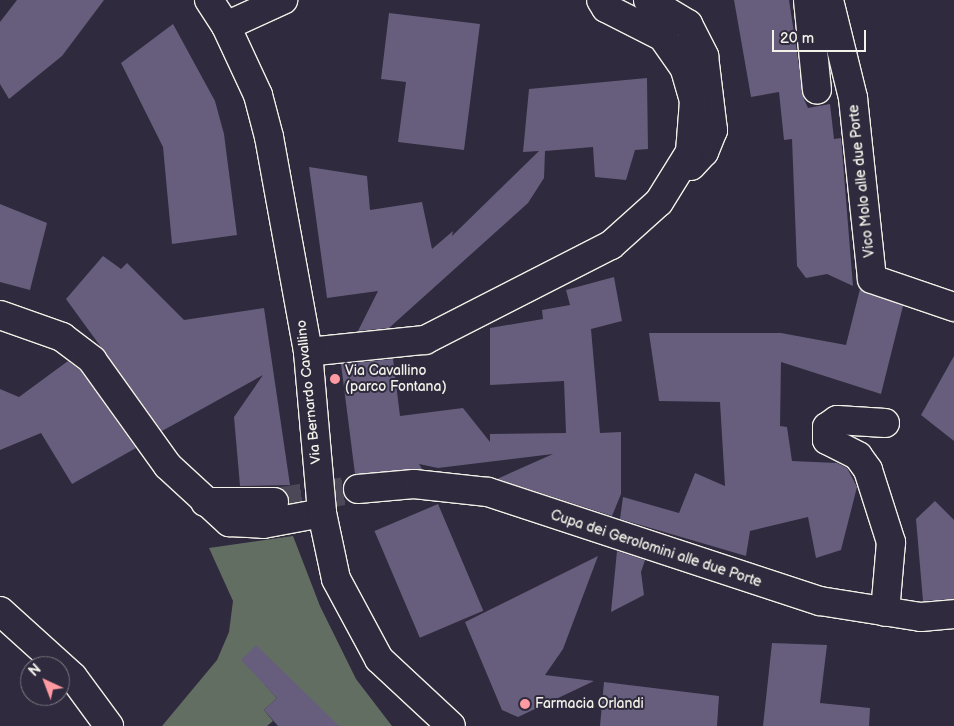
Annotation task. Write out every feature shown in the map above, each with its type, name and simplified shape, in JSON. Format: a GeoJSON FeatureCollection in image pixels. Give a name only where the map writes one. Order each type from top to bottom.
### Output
{"type":"FeatureCollection","features":[{"type":"Feature","properties":{"kind":"street","name":"Via Bernardo Cavallino"},"geometry":{"type":"LineString","coordinates":[[209,0],[226,26],[258,95],[269,137],[308,352],[322,513],[336,579],[362,634],[408,690],[451,726]]}},
{"type":"Feature","properties":{"kind":"street"},"geometry":{"type":"LineString","coordinates":[[226,26],[283,0]]}},
{"type":"Feature","properties":{"kind":"street"},"geometry":{"type":"LineString","coordinates":[[601,0],[606,8],[663,38],[685,69],[694,101],[690,152],[683,170]]}},
{"type":"Feature","properties":{"kind":"street"},"geometry":{"type":"LineString","coordinates":[[308,352],[425,340],[611,245],[659,202],[683,170],[704,152],[713,130],[704,56],[688,24],[648,0]]}},
{"type":"Feature","properties":{"kind":"street"},"geometry":{"type":"LineString","coordinates":[[808,0],[817,90]]}},
{"type":"Feature","properties":{"kind":"street","name":"Vico Molo alle due Porte"},"geometry":{"type":"LineString","coordinates":[[829,0],[852,98],[872,279],[954,307]]}},
{"type":"Feature","properties":{"kind":"street"},"geometry":{"type":"LineString","coordinates":[[0,315],[62,337],[92,360],[168,466],[204,502],[229,522],[263,524],[322,513]]}},
{"type":"Feature","properties":{"kind":"street"},"geometry":{"type":"LineString","coordinates":[[885,423],[838,420],[827,427],[827,440],[858,456],[868,470],[891,542],[885,612]]}},
{"type":"Feature","properties":{"kind":"street","name":"Cupa dei Gerolomini alle due Porte"},"geometry":{"type":"LineString","coordinates":[[358,489],[414,484],[488,492],[810,598],[921,617],[954,614]]}},
{"type":"Feature","properties":{"kind":"street"},"geometry":{"type":"LineString","coordinates":[[204,502],[274,502]]}},
{"type":"Feature","properties":{"kind":"street"},"geometry":{"type":"LineString","coordinates":[[0,611],[73,677],[109,726]]}},
{"type":"Feature","properties":{"kind":"green space"},"geometry":{"type":"Polygon","coordinates":[[[293,536],[320,606],[356,679],[392,726],[339,726],[264,684],[277,698],[264,710],[273,721],[267,726],[162,726],[217,660],[229,632],[233,601],[209,548],[293,536]]]}},
{"type":"Feature","properties":{"kind":"building"},"geometry":{"type":"Polygon","coordinates":[[[17,0],[104,0],[62,56],[9,99],[0,84],[0,22],[17,0]]]}},
{"type":"Feature","properties":{"kind":"building"},"geometry":{"type":"Polygon","coordinates":[[[734,0],[789,0],[804,99],[808,108],[830,104],[834,139],[841,138],[853,286],[827,274],[806,278],[797,266],[792,139],[784,140],[779,92],[751,97],[734,0]]]}},
{"type":"Feature","properties":{"kind":"building"},"geometry":{"type":"Polygon","coordinates":[[[389,13],[480,24],[464,150],[398,142],[406,82],[381,79],[389,13]]]}},
{"type":"Feature","properties":{"kind":"building"},"geometry":{"type":"Polygon","coordinates":[[[173,24],[215,101],[224,134],[237,235],[172,244],[163,147],[121,63],[173,24]]]}},
{"type":"Feature","properties":{"kind":"building"},"geometry":{"type":"Polygon","coordinates":[[[647,78],[648,149],[635,150],[626,180],[595,177],[593,147],[545,151],[544,178],[528,203],[389,328],[358,331],[378,291],[327,298],[309,167],[367,176],[370,210],[422,202],[432,249],[453,231],[452,236],[539,151],[523,152],[529,89],[647,78]]]}},
{"type":"Feature","properties":{"kind":"building"},"geometry":{"type":"Polygon","coordinates":[[[0,204],[47,223],[30,290],[0,282],[0,204]]]}},
{"type":"Feature","properties":{"kind":"building"},"geometry":{"type":"Polygon","coordinates":[[[103,256],[121,269],[127,263],[184,320],[264,308],[290,485],[240,486],[234,417],[263,375],[162,431],[66,299],[103,256]]]}},
{"type":"Feature","properties":{"kind":"building"},"geometry":{"type":"Polygon","coordinates":[[[614,277],[622,321],[591,329],[600,433],[621,432],[621,494],[612,516],[497,479],[553,454],[438,468],[419,464],[422,469],[355,474],[341,364],[393,359],[400,416],[463,408],[490,442],[490,434],[566,433],[564,381],[490,385],[490,328],[543,319],[542,310],[570,305],[566,290],[614,277]]]}},
{"type":"Feature","properties":{"kind":"building"},"geometry":{"type":"Polygon","coordinates":[[[860,289],[903,306],[881,394],[781,362],[780,426],[787,427],[792,461],[837,463],[847,468],[857,487],[841,550],[816,558],[808,517],[750,531],[746,556],[620,519],[623,497],[679,513],[695,473],[725,486],[720,402],[659,401],[649,333],[781,333],[846,345],[860,289]]]}},
{"type":"Feature","properties":{"kind":"building"},"geometry":{"type":"Polygon","coordinates":[[[954,356],[954,441],[921,415],[954,356]]]}},
{"type":"Feature","properties":{"kind":"building"},"geometry":{"type":"Polygon","coordinates":[[[68,361],[81,371],[136,448],[72,484],[41,433],[0,450],[0,389],[19,397],[68,361]]]}},
{"type":"Feature","properties":{"kind":"building"},"geometry":{"type":"Polygon","coordinates":[[[935,501],[954,520],[954,599],[923,601],[916,519],[935,501]]]}},
{"type":"Feature","properties":{"kind":"building"},"geometry":{"type":"Polygon","coordinates":[[[438,504],[483,611],[420,638],[374,531],[438,504]]]}},
{"type":"Feature","properties":{"kind":"building"},"geometry":{"type":"Polygon","coordinates":[[[617,551],[645,560],[641,572],[644,595],[611,612],[617,551]]]}},
{"type":"Feature","properties":{"kind":"building"},"geometry":{"type":"Polygon","coordinates":[[[598,556],[563,649],[545,675],[594,681],[518,717],[502,710],[465,622],[598,556]]]}},
{"type":"Feature","properties":{"kind":"building"},"geometry":{"type":"Polygon","coordinates":[[[772,643],[827,645],[820,703],[870,708],[869,726],[763,726],[772,643]]]}},
{"type":"Feature","properties":{"kind":"building"},"geometry":{"type":"Polygon","coordinates":[[[256,645],[339,726],[278,726],[264,710],[277,698],[241,660],[256,645]]]}},
{"type":"Feature","properties":{"kind":"building"},"geometry":{"type":"Polygon","coordinates":[[[604,682],[719,696],[717,726],[600,726],[604,682]]]}},
{"type":"Feature","properties":{"kind":"tunnel"},"geometry":{"type":"LineString","coordinates":[[274,502],[358,489]]}},
{"type":"Feature","properties":{"kind":"place","name":"Via Cavallino (parco Fontana)"},"geometry":{"type":"Point","coordinates":[335,379]}},
{"type":"Feature","properties":{"kind":"place","name":"Farmacia Orlandi"},"geometry":{"type":"Point","coordinates":[525,704]}}]}
